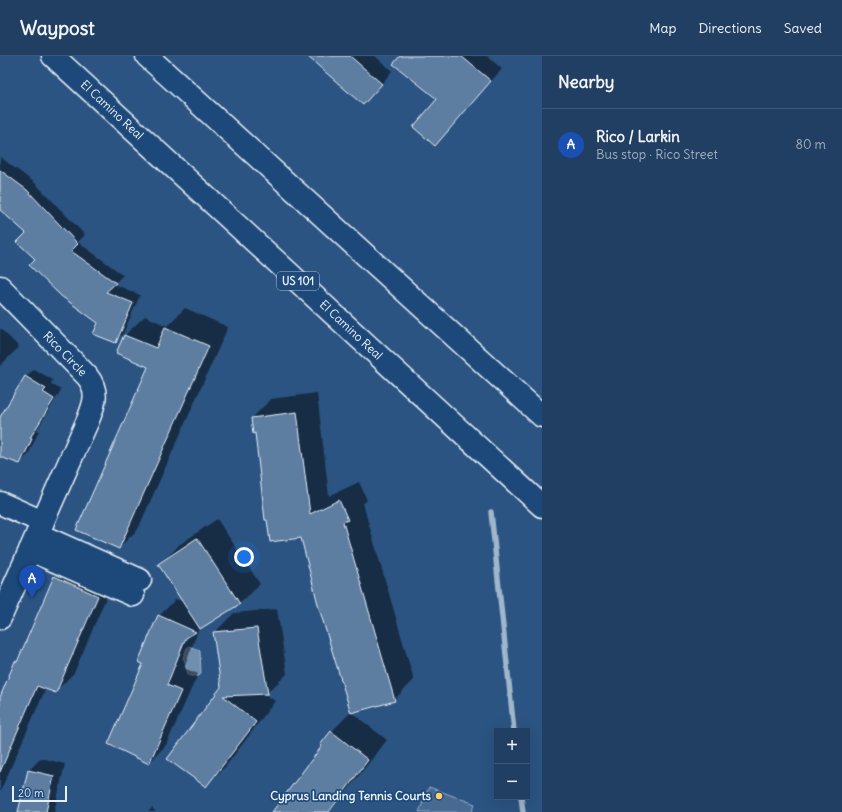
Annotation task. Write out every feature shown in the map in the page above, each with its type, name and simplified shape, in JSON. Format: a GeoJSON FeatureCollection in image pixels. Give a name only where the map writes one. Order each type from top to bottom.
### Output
{"type":"FeatureCollection","features":[{"type":"Feature","properties":{"kind":"main road","name":"El Camino Real"},"geometry":{"type":"LineString","coordinates":[[53,56],[542,506]]}},
{"type":"Feature","properties":{"kind":"main road"},"geometry":{"type":"LineString","coordinates":[[147,56],[542,416]]}},
{"type":"Feature","properties":{"kind":"main road","name":"Rico Circle"},"geometry":{"type":"LineString","coordinates":[[0,287],[87,376],[94,387],[95,393],[93,408],[36,535],[5,592],[0,618]]}},
{"type":"Feature","properties":{"kind":"main road"},"geometry":{"type":"LineString","coordinates":[[0,503],[36,535],[136,587]]}},
{"type":"Feature","properties":{"kind":"shaded area"},"geometry":{"type":"Polygon","coordinates":[[[190,646],[200,651],[201,673],[199,676],[189,676],[187,672],[183,658],[187,648],[190,646]]]}},
{"type":"Feature","properties":{"kind":"shaded area","name":"Cyprus Landing Tennis Courts"},"geometry":{"type":"Polygon","coordinates":[[[429,787],[475,804],[472,812],[419,812],[429,787]]]}},
{"type":"Feature","properties":{"kind":"building"},"geometry":{"type":"Polygon","coordinates":[[[307,56],[350,56],[382,84],[363,105],[307,56]]]}},
{"type":"Feature","properties":{"kind":"building"},"geometry":{"type":"Polygon","coordinates":[[[400,56],[461,56],[491,81],[435,146],[413,127],[437,99],[393,64],[400,56]]]}},
{"type":"Feature","properties":{"kind":"building"},"geometry":{"type":"Polygon","coordinates":[[[0,170],[27,190],[78,244],[71,251],[116,283],[106,292],[133,303],[116,343],[93,334],[98,323],[61,296],[29,265],[35,259],[17,242],[26,233],[0,210],[0,170]]]}},
{"type":"Feature","properties":{"kind":"building"},"geometry":{"type":"Polygon","coordinates":[[[165,327],[209,346],[119,549],[76,530],[148,367],[116,353],[124,335],[156,348],[165,327]]]}},
{"type":"Feature","properties":{"kind":"building"},"geometry":{"type":"Polygon","coordinates":[[[25,376],[46,389],[43,392],[54,399],[30,438],[32,439],[20,464],[0,457],[0,417],[25,376]]]}},
{"type":"Feature","properties":{"kind":"building"},"geometry":{"type":"Polygon","coordinates":[[[297,412],[310,514],[339,500],[348,520],[343,522],[395,701],[351,713],[319,608],[301,538],[270,542],[267,520],[265,520],[255,433],[253,434],[251,418],[297,412]]]}},
{"type":"Feature","properties":{"kind":"building"},"geometry":{"type":"Polygon","coordinates":[[[197,538],[240,604],[200,629],[158,564],[197,538]]]}},
{"type":"Feature","properties":{"kind":"building"},"geometry":{"type":"Polygon","coordinates":[[[54,576],[98,596],[56,693],[37,686],[0,772],[0,697],[15,661],[17,662],[54,576]]]}},
{"type":"Feature","properties":{"kind":"building"},"geometry":{"type":"Polygon","coordinates":[[[158,615],[196,632],[186,638],[167,685],[181,691],[149,764],[108,744],[143,664],[138,662],[158,615]]]}},
{"type":"Feature","properties":{"kind":"building"},"geometry":{"type":"Polygon","coordinates":[[[257,628],[268,694],[223,696],[256,722],[206,787],[167,759],[221,687],[213,632],[257,628]]]}},
{"type":"Feature","properties":{"kind":"building"},"geometry":{"type":"Polygon","coordinates":[[[331,731],[368,760],[329,812],[272,812],[322,746],[320,745],[331,731]]]}},
{"type":"Feature","properties":{"kind":"building"},"geometry":{"type":"Polygon","coordinates":[[[28,770],[54,776],[46,812],[18,812],[28,770]]]}},
{"type":"Feature","properties":{"kind":"waterway"},"geometry":{"type":"LineString","coordinates":[[491,512],[514,728]]}},
{"type":"Feature","properties":{"kind":"waterway"},"geometry":{"type":"LineString","coordinates":[[521,800],[523,812]]}},
{"type":"Feature","properties":{"kind":"place","name":"Rico / Larkin"},"geometry":{"type":"Point","coordinates":[32,598]}},
{"type":"Feature","properties":{"kind":"place","name":"Cyprus Landing Tennis Courts"},"geometry":{"type":"Point","coordinates":[439,796]}}]}
